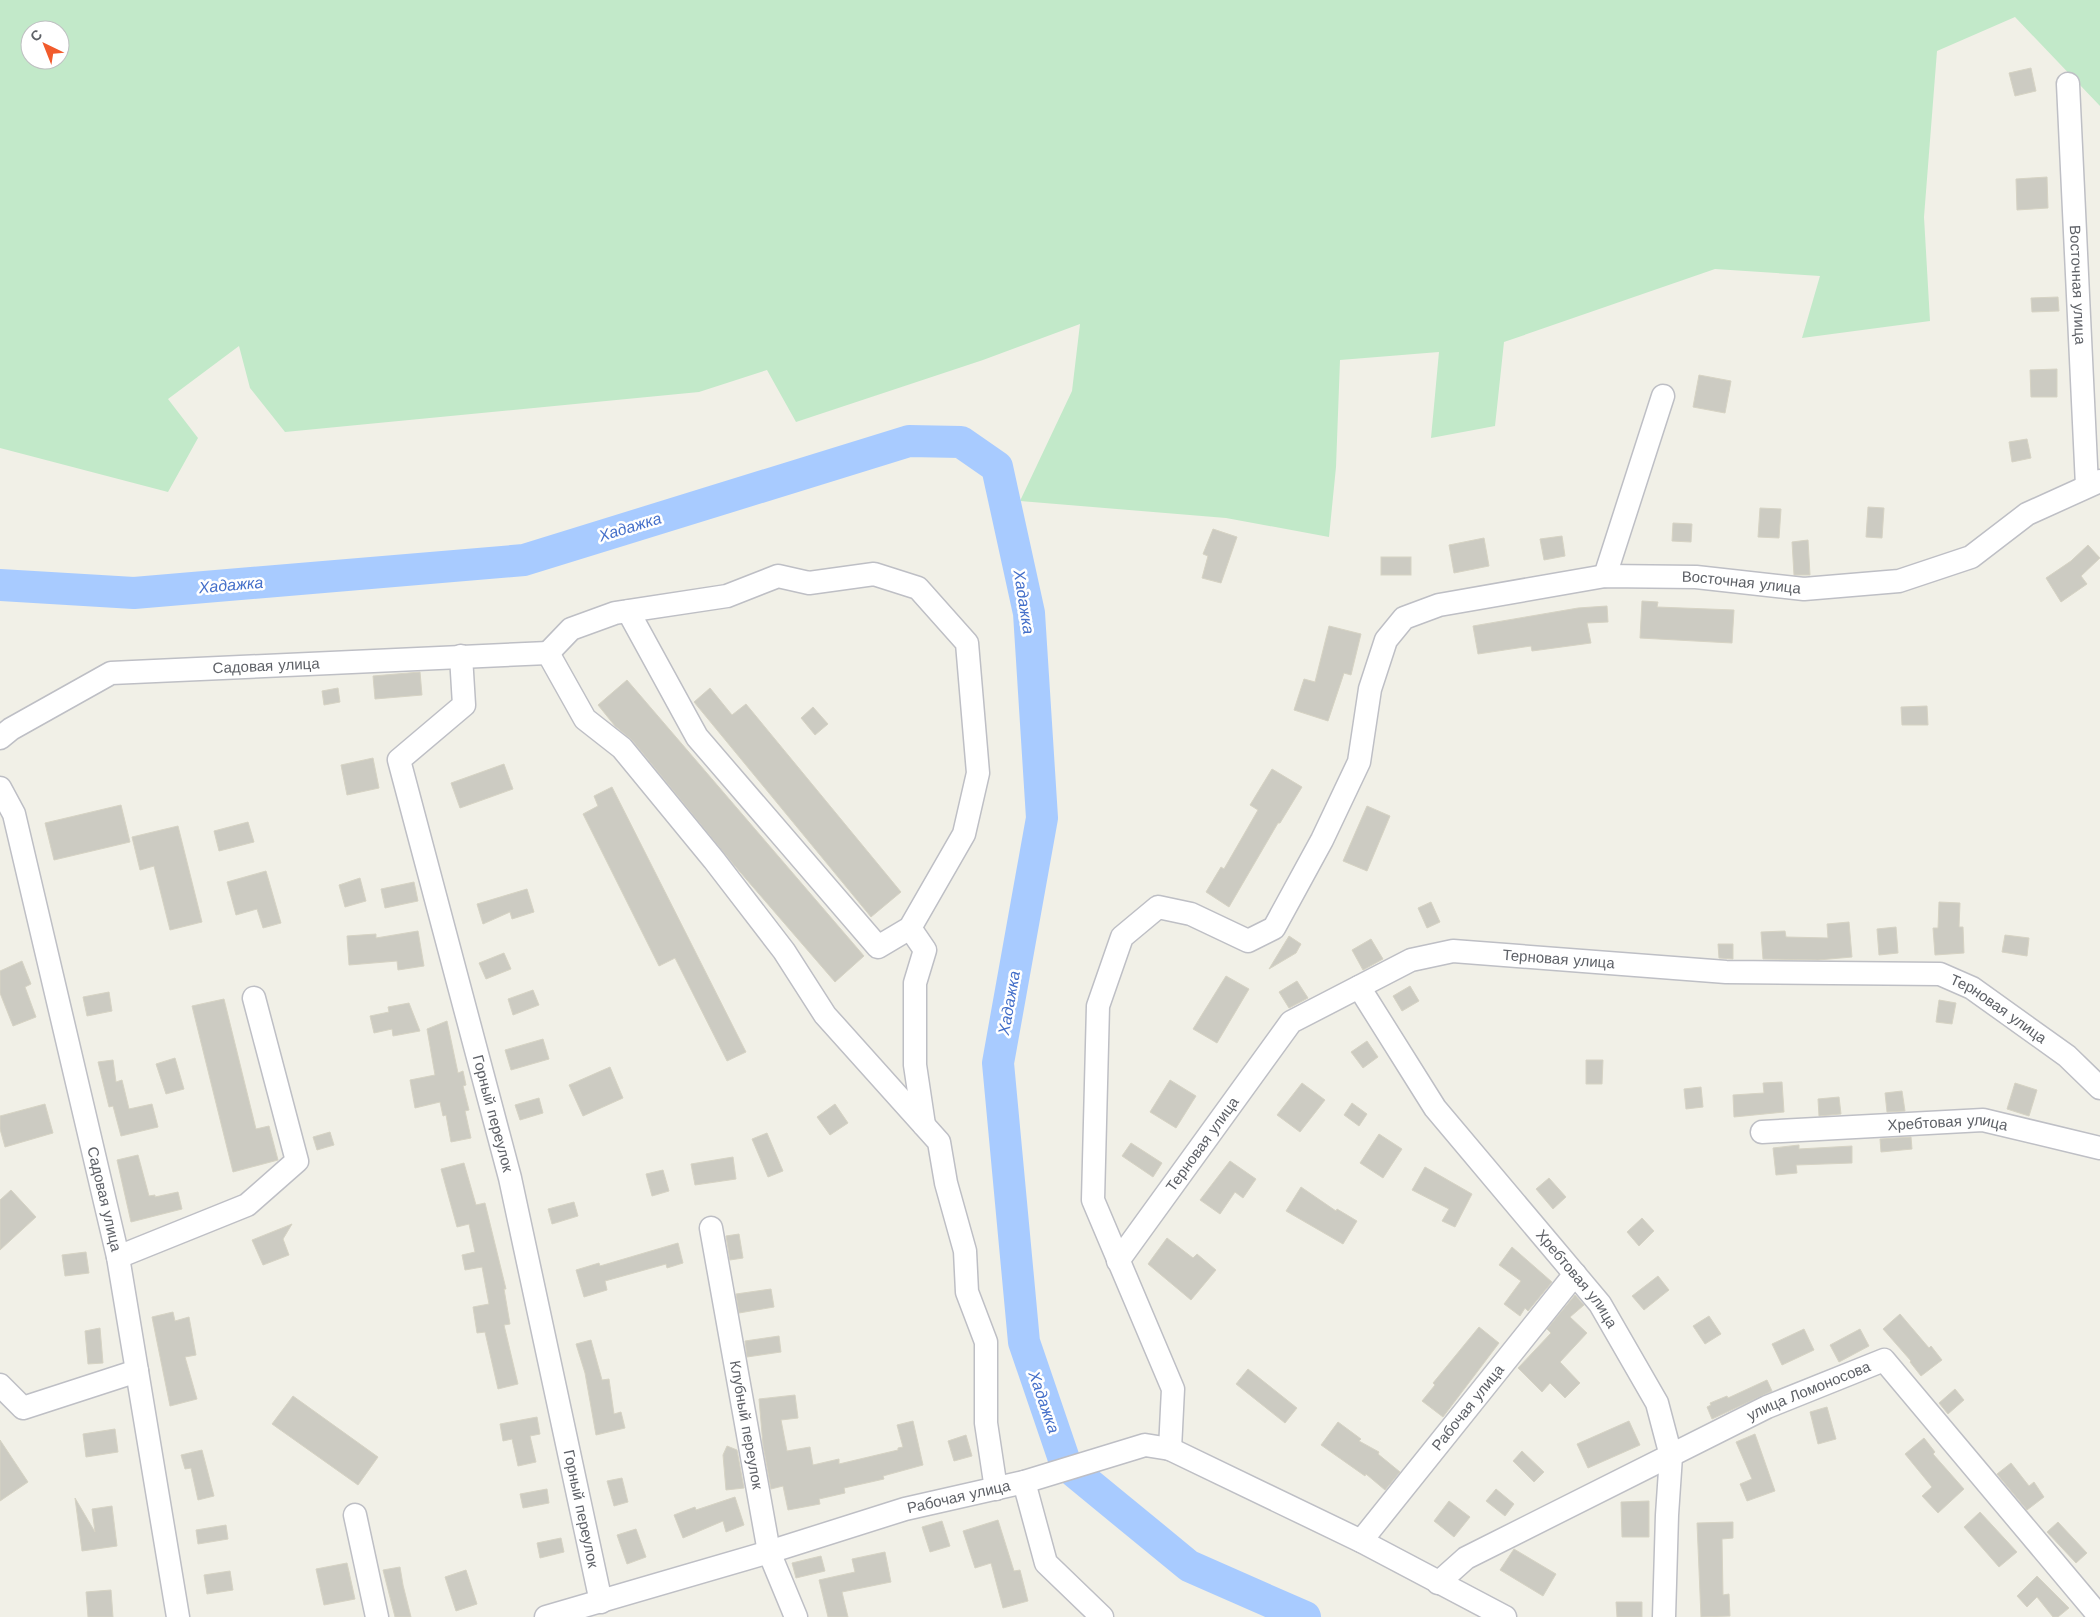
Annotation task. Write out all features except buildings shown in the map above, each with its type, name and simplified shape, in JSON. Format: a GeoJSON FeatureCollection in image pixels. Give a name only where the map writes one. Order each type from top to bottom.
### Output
{"type":"FeatureCollection","features":[{"type":"Feature","properties":{"kind":"street","name":"Восточная улица"},"geometry":{"type":"LineString","coordinates":[[1118,1261],[1093,1200],[1098,1006],[1122,937],[1158,907],[1191,914],[1248,941],[1274,928],[1322,840],[1359,762],[1370,689],[1386,640],[1404,618],[1439,605],[1605,576],[1696,577],[1804,589],[1899,581],[1971,556],[2027,514],[2093,484],[2068,84]]}},
{"type":"Feature","properties":{"kind":"street"},"geometry":{"type":"LineString","coordinates":[[1605,576],[1663,396]]}},
{"type":"Feature","properties":{"kind":"street"},"geometry":{"type":"LineString","coordinates":[[628,611],[697,737],[878,947],[910,928],[964,834],[978,773],[967,643],[918,588],[874,574],[809,583],[778,576],[727,596],[628,611],[615,613],[571,628],[548,653],[585,718],[622,748],[714,860],[778,944],[825,1015],[939,1142],[946,1183],[965,1251],[967,1292],[986,1342],[986,1422],[996,1489]]}},
{"type":"Feature","properties":{"kind":"street","name":"Садовая улица"},"geometry":{"type":"LineString","coordinates":[[0,738],[11,729],[111,673],[548,653]]}},
{"type":"Feature","properties":{"kind":"street","name":"Горный переулок"},"geometry":{"type":"LineString","coordinates":[[461,656],[464,705],[399,760],[510,1178],[601,1602]]}},
{"type":"Feature","properties":{"kind":"street","name":"Садовая улица"},"geometry":{"type":"LineString","coordinates":[[0,788],[14,814],[118,1257],[178,1617]]}},
{"type":"Feature","properties":{"kind":"street"},"geometry":{"type":"LineString","coordinates":[[910,928],[925,950],[915,983],[915,1065],[924,1125]]}},
{"type":"Feature","properties":{"kind":"street","name":"Терновая улица"},"geometry":{"type":"LineString","coordinates":[[1118,1261],[1291,1022],[1411,960],[1453,950],[1726,972],[1940,974],[1972,988],[2067,1056],[2100,1088]]}},
{"type":"Feature","properties":{"kind":"street","name":"Хребтовая улица"},"geometry":{"type":"LineString","coordinates":[[1359,987],[1435,1108],[1600,1304],[1657,1402],[1671,1456],[1664,1617]]}},
{"type":"Feature","properties":{"kind":"street"},"geometry":{"type":"LineString","coordinates":[[118,1257],[247,1205],[297,1161],[254,998]]}},
{"type":"Feature","properties":{"kind":"street","name":"Хребтовая улица"},"geometry":{"type":"LineString","coordinates":[[1762,1132],[1983,1120],[2100,1148]]}},
{"type":"Feature","properties":{"kind":"street","name":"Клубный переулок"},"geometry":{"type":"LineString","coordinates":[[711,1228],[769,1552],[796,1617]]}},
{"type":"Feature","properties":{"kind":"street"},"geometry":{"type":"LineString","coordinates":[[1118,1261],[1173,1389],[1170,1449]]}},
{"type":"Feature","properties":{"kind":"street","name":"Рабочая улица"},"geometry":{"type":"LineString","coordinates":[[1361,1541],[1575,1274]]}},
{"type":"Feature","properties":{"kind":"street","name":"улица Ломоносова"},"geometry":{"type":"LineString","coordinates":[[1438,1582],[1466,1558],[1767,1407],[1884,1360],[2100,1617]]}},
{"type":"Feature","properties":{"kind":"street"},"geometry":{"type":"LineString","coordinates":[[0,1384],[23,1408],[137,1371]]}},
{"type":"Feature","properties":{"kind":"street","name":"Рабочая улица"},"geometry":{"type":"LineString","coordinates":[[546,1617],[769,1552],[905,1509],[1024,1482],[1145,1445],[1170,1449],[1361,1541],[1506,1617]]}},
{"type":"Feature","properties":{"kind":"street"},"geometry":{"type":"LineString","coordinates":[[1024,1482],[1046,1563],[1102,1617]]}},
{"type":"Feature","properties":{"kind":"street"},"geometry":{"type":"LineString","coordinates":[[355,1515],[377,1617]]}},
{"type":"Feature","properties":{"kind":"green space"},"geometry":{"type":"Polygon","coordinates":[[[0,0],[2100,0],[2100,106],[2015,17],[1937,51],[1924,217],[1930,321],[1802,338],[1820,276],[1715,269],[1504,342],[1495,426],[1431,438],[1439,352],[1340,360],[1336,467],[1329,537],[1226,518],[1020,501],[1072,391],[1080,324],[983,360],[796,422],[767,370],[699,392],[285,432],[250,388],[239,346],[168,399],[198,438],[168,492],[0,448],[0,0]]]}},
{"type":"Feature","properties":{"kind":"waterway","name":"Хадажка"},"geometry":{"type":"LineString","coordinates":[[0,585],[134,593],[524,560],[909,441],[961,442],[997,467],[1029,613],[1042,818],[998,1063],[1024,1342],[1066,1465],[1189,1566],[1305,1617]]}}]}
